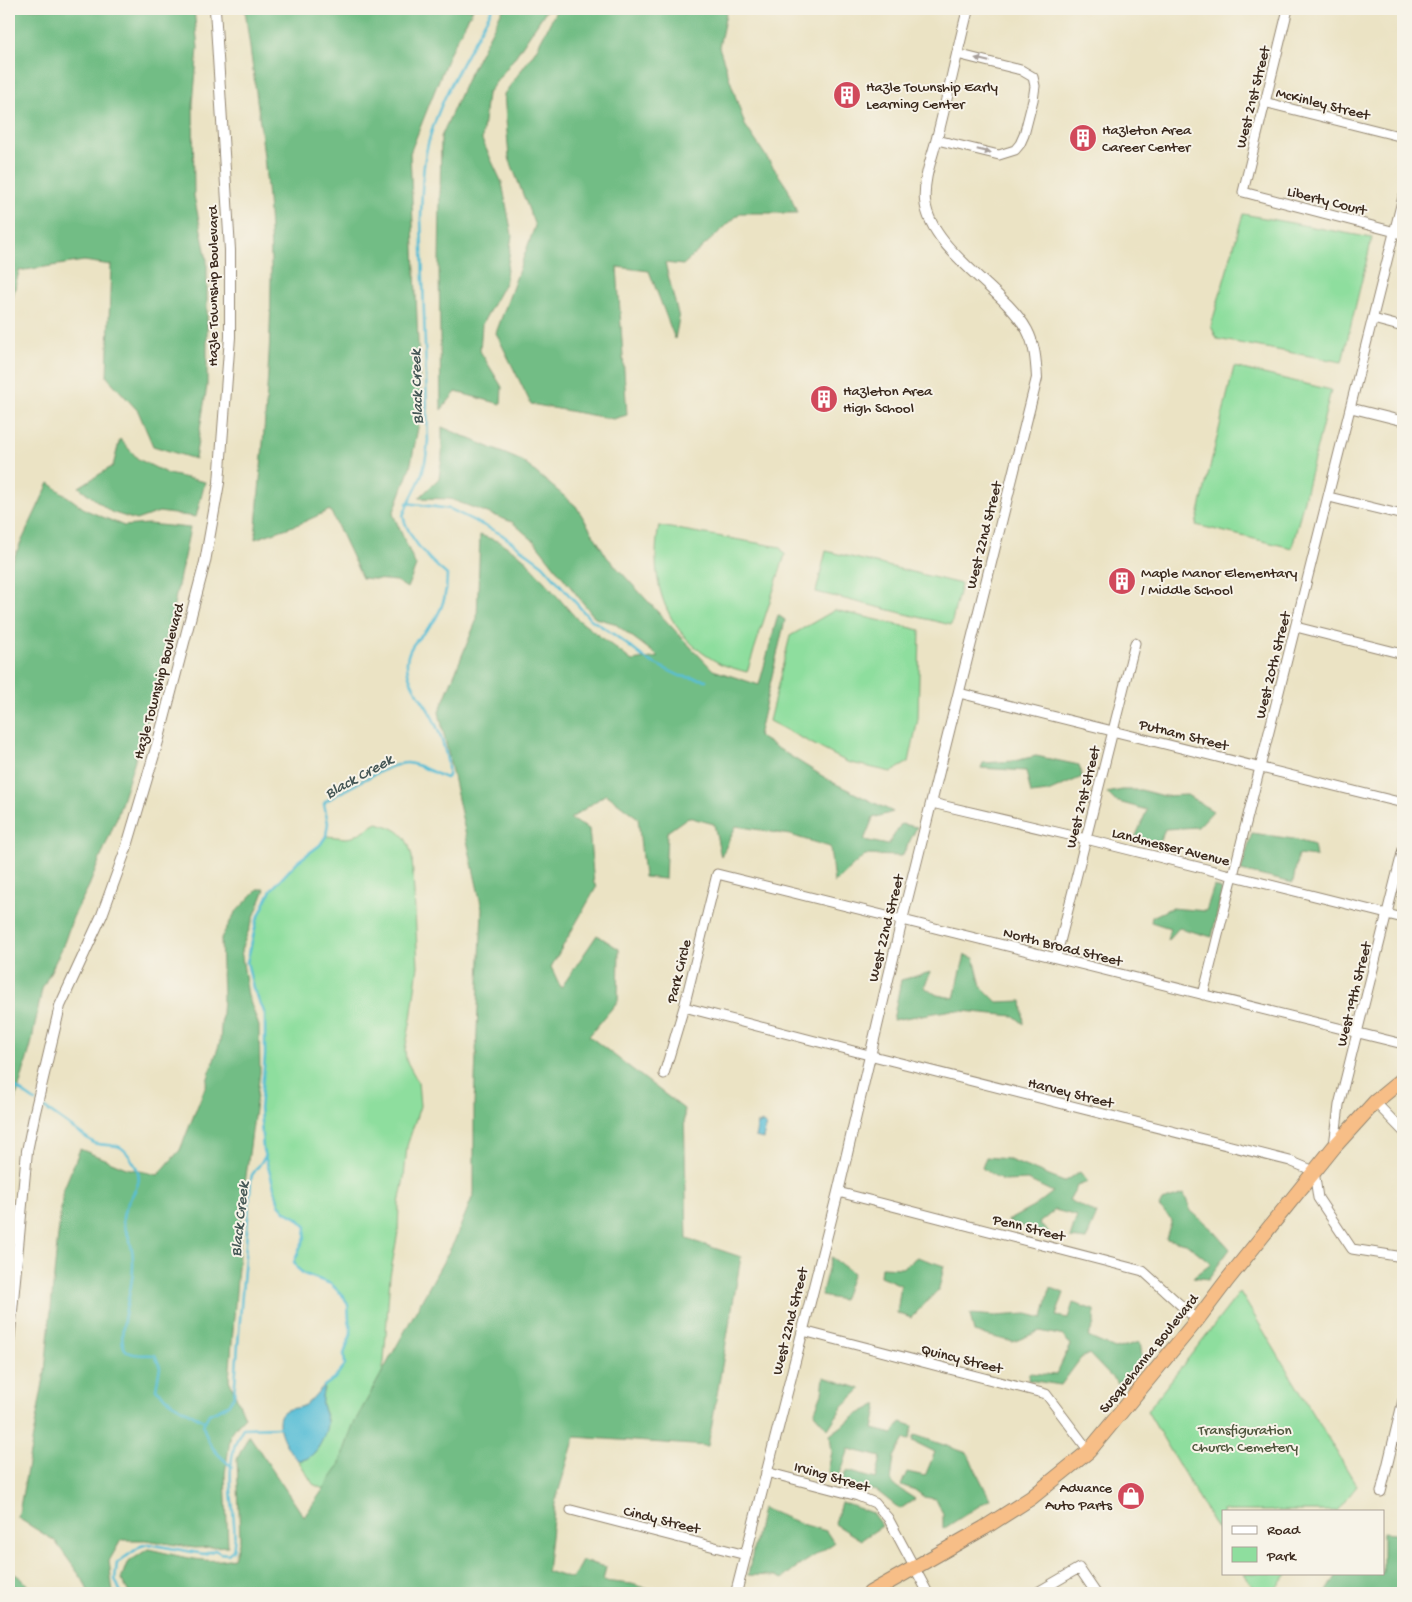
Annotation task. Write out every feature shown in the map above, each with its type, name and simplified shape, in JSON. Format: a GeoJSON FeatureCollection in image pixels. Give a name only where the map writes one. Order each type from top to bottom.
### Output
{"type":"FeatureCollection","features":[{"type":"Feature","properties":{"kind":"highway","name":"Susquehanna Boulevard"},"geometry":{"type":"LineString","coordinates":[[870,1593],[914,1569],[1031,1498],[1089,1451],[1197,1320],[1334,1147],[1375,1102],[1403,1079]]}},
{"type":"Feature","properties":{"kind":"street","name":"Hazle Township Boulevard"},"geometry":{"type":"LineString","coordinates":[[9,1343],[27,1151],[34,1112],[60,1006],[102,914],[127,846],[159,738],[205,562],[219,483],[230,338],[230,250],[215,9]]}},
{"type":"Feature","properties":{"kind":"street","name":"West 22nd Street"},"geometry":{"type":"LineString","coordinates":[[736,1593],[838,1192],[902,920],[1037,378],[1033,346],[1027,330],[1014,312],[943,240],[932,223],[925,202],[928,173],[968,9]]}},
{"type":"Feature","properties":{"kind":"street","name":"West 21st Street"},"geometry":{"type":"LineString","coordinates":[[1243,192],[1288,9]]}},
{"type":"Feature","properties":{"kind":"street"},"geometry":{"type":"LineString","coordinates":[[937,140],[999,155],[1015,150],[1024,134],[1033,100],[1035,86],[1032,77],[1021,70],[957,54]]}},
{"type":"Feature","properties":{"kind":"street","name":"McKinley Street"},"geometry":{"type":"LineString","coordinates":[[1264,102],[1403,137]]}},
{"type":"Feature","properties":{"kind":"street","name":"Liberty Court"},"geometry":{"type":"LineString","coordinates":[[1243,192],[1399,232]]}},
{"type":"Feature","properties":{"kind":"street","name":"West 20th Street"},"geometry":{"type":"LineString","coordinates":[[1203,995],[1373,319],[1399,232],[1403,197]]}},
{"type":"Feature","properties":{"kind":"street"},"geometry":{"type":"LineString","coordinates":[[1373,319],[1403,327]]}},
{"type":"Feature","properties":{"kind":"street"},"geometry":{"type":"LineString","coordinates":[[1351,408],[1403,422]]}},
{"type":"Feature","properties":{"kind":"street"},"geometry":{"type":"LineString","coordinates":[[1329,496],[1403,515]]}},
{"type":"Feature","properties":{"kind":"street"},"geometry":{"type":"LineString","coordinates":[[1296,627],[1403,654]]}},
{"type":"Feature","properties":{"kind":"street","name":"West 21st Street"},"geometry":{"type":"LineString","coordinates":[[1056,958],[1135,642]]}},
{"type":"Feature","properties":{"kind":"street","name":"Putnam Street"},"geometry":{"type":"LineString","coordinates":[[959,693],[1403,803]]}},
{"type":"Feature","properties":{"kind":"street","name":"Landmesser Avenue"},"geometry":{"type":"LineString","coordinates":[[932,803],[1086,839],[1403,918]]}},
{"type":"Feature","properties":{"kind":"street","name":"West 19th Street"},"geometry":{"type":"LineString","coordinates":[[1334,1147],[1339,1105],[1403,850]]}},
{"type":"Feature","properties":{"kind":"street","name":"North Broad Street"},"geometry":{"type":"LineString","coordinates":[[717,874],[1403,1044]]}},
{"type":"Feature","properties":{"kind":"street","name":"Park Circle"},"geometry":{"type":"LineString","coordinates":[[664,1074],[684,1007],[717,874]]}},
{"type":"Feature","properties":{"kind":"street","name":"Harvey Street"},"geometry":{"type":"LineString","coordinates":[[684,1007],[1290,1160],[1314,1171]]}},
{"type":"Feature","properties":{"kind":"street"},"geometry":{"type":"LineString","coordinates":[[1375,1102],[1403,1131]]}},
{"type":"Feature","properties":{"kind":"street"},"geometry":{"type":"LineString","coordinates":[[1314,1171],[1318,1198],[1352,1250],[1403,1256]]}},
{"type":"Feature","properties":{"kind":"street","name":"Penn Street"},"geometry":{"type":"LineString","coordinates":[[838,1192],[1143,1271],[1197,1320]]}},
{"type":"Feature","properties":{"kind":"street","name":"Quincy Street"},"geometry":{"type":"LineString","coordinates":[[803,1331],[1046,1394],[1089,1451]]}},
{"type":"Feature","properties":{"kind":"street"},"geometry":{"type":"LineString","coordinates":[[1381,1492],[1403,1400]]}},
{"type":"Feature","properties":{"kind":"street","name":"Irving Street"},"geometry":{"type":"LineString","coordinates":[[766,1472],[858,1496],[875,1503],[888,1518],[928,1593]]}},
{"type":"Feature","properties":{"kind":"street","name":"Cindy Street"},"geometry":{"type":"LineString","coordinates":[[570,1510],[746,1555]]}},
{"type":"Feature","properties":{"kind":"street"},"geometry":{"type":"LineString","coordinates":[[1036,1593],[1079,1568],[1096,1593]]}},
{"type":"Feature","properties":{"kind":"green space"},"geometry":{"type":"Polygon","coordinates":[[[9,9],[194,9],[198,48],[193,104],[194,196],[207,260],[207,386],[195,459],[153,446],[138,411],[107,377],[111,265],[84,261],[19,271],[9,313],[9,9]]]}},
{"type":"Feature","properties":{"kind":"green space"},"geometry":{"type":"Polygon","coordinates":[[[245,9],[473,9],[450,52],[410,153],[421,413],[410,468],[393,514],[416,566],[407,588],[396,581],[362,578],[330,510],[299,524],[255,539],[268,377],[271,312],[271,245],[266,177],[245,9]]]}},
{"type":"Feature","properties":{"kind":"green space"},"geometry":{"type":"Polygon","coordinates":[[[503,9],[547,9],[515,57],[487,94],[482,140],[502,183],[512,235],[505,283],[482,324],[480,351],[502,387],[501,404],[456,392],[441,410],[439,264],[441,137],[467,79],[503,9]]]}},
{"type":"Feature","properties":{"kind":"green space"},"geometry":{"type":"Polygon","coordinates":[[[557,9],[727,9],[719,47],[745,125],[788,189],[797,213],[740,213],[683,265],[665,263],[679,318],[675,339],[649,271],[617,267],[627,415],[613,419],[531,404],[496,333],[535,226],[509,158],[504,94],[536,50],[557,9]]]}},
{"type":"Feature","properties":{"kind":"green space"},"geometry":{"type":"Polygon","coordinates":[[[1243,214],[1372,238],[1342,362],[1217,339],[1211,326],[1243,214]]]}},
{"type":"Feature","properties":{"kind":"green space"},"geometry":{"type":"Polygon","coordinates":[[[1234,367],[1331,390],[1292,548],[1196,525],[1234,367]]]}},
{"type":"Feature","properties":{"kind":"green space"},"geometry":{"type":"Polygon","coordinates":[[[442,427],[522,461],[576,506],[607,557],[713,670],[759,685],[778,615],[785,620],[758,736],[832,782],[893,812],[873,818],[864,840],[888,845],[901,824],[917,827],[902,856],[865,855],[834,883],[830,847],[790,835],[736,826],[721,857],[714,824],[688,817],[667,832],[665,879],[644,877],[638,818],[606,794],[570,819],[589,829],[594,884],[597,886],[551,967],[561,988],[597,935],[619,949],[618,1001],[589,1036],[684,1109],[687,1239],[741,1257],[708,1446],[575,1437],[555,1503],[547,1571],[572,1579],[582,1561],[606,1567],[603,1581],[632,1584],[660,1593],[129,1593],[121,1579],[127,1563],[148,1549],[201,1560],[234,1558],[240,1539],[237,1459],[249,1435],[304,1517],[338,1468],[353,1425],[454,1242],[474,1193],[474,1105],[482,909],[439,712],[477,619],[480,535],[500,542],[523,557],[576,618],[632,661],[659,657],[614,623],[595,618],[535,542],[512,522],[450,499],[419,498],[439,478],[442,457],[442,427]]]}},
{"type":"Feature","properties":{"kind":"green space"},"geometry":{"type":"Polygon","coordinates":[[[120,439],[138,459],[168,474],[205,482],[196,517],[159,512],[136,520],[111,512],[79,487],[113,466],[120,439]]]}},
{"type":"Feature","properties":{"kind":"green space"},"geometry":{"type":"Polygon","coordinates":[[[49,483],[86,510],[124,526],[148,524],[190,528],[155,696],[117,817],[89,886],[73,917],[63,946],[42,989],[31,1045],[9,1118],[9,568],[49,483]]]}},
{"type":"Feature","properties":{"kind":"green space"},"geometry":{"type":"Polygon","coordinates":[[[659,526],[780,547],[785,555],[747,672],[721,664],[702,653],[675,624],[666,606],[656,568],[659,526]]]}},
{"type":"Feature","properties":{"kind":"green space"},"geometry":{"type":"Polygon","coordinates":[[[826,551],[961,584],[951,625],[816,592],[826,551]]]}},
{"type":"Feature","properties":{"kind":"green space"},"geometry":{"type":"Polygon","coordinates":[[[835,610],[920,630],[918,719],[909,762],[891,772],[847,762],[769,721],[790,636],[835,610]]]}},
{"type":"Feature","properties":{"kind":"green space"},"geometry":{"type":"Polygon","coordinates":[[[1036,756],[1079,765],[1082,777],[1048,792],[1031,794],[1026,771],[981,768],[983,763],[1014,761],[1036,756]]]}},
{"type":"Feature","properties":{"kind":"green space"},"geometry":{"type":"Polygon","coordinates":[[[1122,790],[1141,790],[1163,796],[1187,795],[1213,811],[1198,827],[1165,829],[1158,845],[1135,838],[1147,810],[1115,801],[1107,793],[1122,790]]]}},
{"type":"Feature","properties":{"kind":"green space"},"geometry":{"type":"Polygon","coordinates":[[[377,823],[396,830],[401,834],[408,843],[412,857],[418,966],[405,1050],[406,1060],[418,1082],[420,1106],[407,1146],[399,1204],[398,1232],[390,1276],[384,1362],[380,1384],[368,1422],[325,1490],[313,1484],[298,1460],[304,1460],[314,1453],[326,1429],[327,1421],[322,1404],[322,1394],[325,1385],[334,1379],[345,1365],[344,1354],[351,1334],[348,1305],[344,1297],[331,1284],[304,1274],[297,1268],[294,1262],[305,1237],[306,1227],[297,1218],[286,1212],[279,1204],[263,1150],[260,1108],[265,1056],[265,1014],[253,988],[247,962],[257,920],[271,890],[297,862],[320,845],[326,836],[353,837],[377,823]]]}},
{"type":"Feature","properties":{"kind":"green space"},"geometry":{"type":"Polygon","coordinates":[[[1252,833],[1293,839],[1314,845],[1316,857],[1298,855],[1293,883],[1241,871],[1252,833]]]}},
{"type":"Feature","properties":{"kind":"green space"},"geometry":{"type":"Polygon","coordinates":[[[1214,886],[1222,890],[1212,937],[1179,928],[1167,941],[1170,928],[1151,922],[1152,917],[1171,908],[1206,911],[1214,886]]]}},
{"type":"Feature","properties":{"kind":"green space"},"geometry":{"type":"Polygon","coordinates":[[[258,889],[265,889],[241,950],[248,996],[259,1026],[260,1072],[244,1191],[229,1380],[245,1417],[231,1432],[225,1474],[228,1546],[195,1548],[146,1540],[121,1540],[109,1561],[113,1593],[89,1593],[83,1580],[55,1541],[18,1518],[45,1372],[63,1191],[80,1149],[126,1168],[158,1175],[180,1150],[204,1090],[220,1042],[223,998],[221,938],[235,913],[258,889]]]}},
{"type":"Feature","properties":{"kind":"green space"},"geometry":{"type":"Polygon","coordinates":[[[965,955],[974,958],[981,986],[997,1002],[1022,1001],[1024,1024],[1014,1016],[952,1010],[893,1020],[901,980],[931,972],[924,987],[937,995],[954,998],[965,955]]]}},
{"type":"Feature","properties":{"kind":"green space"},"geometry":{"type":"Polygon","coordinates":[[[986,1157],[1007,1159],[1064,1182],[1080,1172],[1088,1182],[1077,1186],[1069,1200],[1097,1214],[1086,1240],[1070,1238],[1077,1216],[1055,1210],[1039,1223],[1054,1237],[1007,1221],[1035,1206],[1053,1192],[1028,1180],[1003,1181],[982,1168],[986,1157]]]}},
{"type":"Feature","properties":{"kind":"green space"},"geometry":{"type":"Polygon","coordinates":[[[1184,1194],[1191,1211],[1215,1232],[1230,1249],[1208,1279],[1193,1277],[1211,1263],[1186,1243],[1166,1239],[1172,1220],[1159,1207],[1162,1201],[1184,1194]]]}},
{"type":"Feature","properties":{"kind":"green space"},"geometry":{"type":"Polygon","coordinates":[[[831,1257],[853,1273],[843,1300],[821,1296],[831,1257]]]}},
{"type":"Feature","properties":{"kind":"green space"},"geometry":{"type":"Polygon","coordinates":[[[917,1257],[944,1266],[939,1289],[911,1318],[897,1313],[901,1285],[880,1276],[881,1267],[902,1268],[917,1257]]]}},
{"type":"Feature","properties":{"kind":"green space"},"geometry":{"type":"Polygon","coordinates":[[[1050,1288],[1064,1293],[1056,1316],[1068,1318],[1073,1303],[1094,1310],[1094,1324],[1088,1337],[1115,1349],[1140,1342],[1143,1363],[1118,1384],[1089,1354],[1081,1358],[1061,1385],[1028,1380],[1029,1373],[1056,1375],[1070,1345],[1064,1336],[1040,1331],[1013,1342],[974,1332],[970,1314],[995,1316],[1027,1314],[1043,1318],[1050,1288]]]}},
{"type":"Feature","properties":{"kind":"green space","name":"Transfiguration Church Cemetery"},"geometry":{"type":"Polygon","coordinates":[[[1240,1292],[1357,1486],[1338,1510],[1222,1510],[1222,1537],[1147,1411],[1240,1292]]]}},
{"type":"Feature","properties":{"kind":"green space"},"geometry":{"type":"Polygon","coordinates":[[[824,1377],[861,1389],[843,1406],[828,1429],[814,1413],[822,1393],[824,1377]]]}},
{"type":"Feature","properties":{"kind":"green space"},"geometry":{"type":"Polygon","coordinates":[[[878,1404],[873,1429],[893,1434],[901,1422],[913,1426],[910,1440],[904,1439],[894,1457],[891,1481],[895,1486],[915,1499],[900,1509],[877,1491],[841,1484],[846,1471],[876,1479],[881,1457],[849,1449],[837,1482],[828,1470],[832,1452],[830,1435],[857,1415],[878,1404]]]}},
{"type":"Feature","properties":{"kind":"green space"},"geometry":{"type":"Polygon","coordinates":[[[915,1435],[967,1453],[990,1499],[943,1529],[943,1514],[936,1499],[924,1497],[915,1490],[901,1485],[907,1472],[925,1476],[935,1452],[913,1441],[915,1435]]]}},
{"type":"Feature","properties":{"kind":"green space"},"geometry":{"type":"Polygon","coordinates":[[[841,1502],[872,1513],[882,1526],[861,1540],[835,1524],[841,1502]]]}},
{"type":"Feature","properties":{"kind":"green space"},"geometry":{"type":"Polygon","coordinates":[[[762,1508],[802,1524],[826,1531],[834,1543],[782,1579],[776,1576],[748,1575],[762,1508]]]}},
{"type":"Feature","properties":{"kind":"green space"},"geometry":{"type":"Polygon","coordinates":[[[1384,1532],[1403,1534],[1403,1593],[1326,1593],[1337,1574],[1384,1574],[1384,1532]]]}},
{"type":"Feature","properties":{"kind":"green space"},"geometry":{"type":"Polygon","coordinates":[[[9,1570],[22,1579],[34,1593],[9,1593],[9,1570]]]}},
{"type":"Feature","properties":{"kind":"green space"},"geometry":{"type":"Polygon","coordinates":[[[1245,1574],[1287,1574],[1272,1593],[1256,1593],[1245,1574]]]}},
{"type":"Feature","properties":{"kind":"water"},"geometry":{"type":"Polygon","coordinates":[[[761,1122],[766,1125],[763,1139],[755,1137],[758,1123],[760,1124],[761,1122]]]}},
{"type":"Feature","properties":{"kind":"water"},"geometry":{"type":"Polygon","coordinates":[[[325,1385],[322,1399],[327,1423],[322,1441],[309,1457],[304,1460],[298,1460],[294,1457],[283,1438],[279,1423],[280,1417],[285,1410],[305,1405],[325,1385]]]}},
{"type":"Feature","properties":{"kind":"waterway","name":"Black Creek"},"geometry":{"type":"LineString","coordinates":[[324,1386],[334,1379],[345,1365],[344,1354],[351,1334],[348,1305],[344,1297],[331,1284],[304,1274],[297,1268],[294,1262],[305,1237],[306,1227],[297,1218],[286,1212],[279,1204],[263,1150],[260,1108],[265,1056],[265,1014],[253,988],[247,962],[257,920],[271,890],[297,862],[320,845],[326,836],[328,823],[324,804],[326,801],[366,779],[399,764],[410,763],[446,778],[448,776],[447,760],[436,725],[411,681],[407,669],[408,655],[411,649],[418,638],[432,624],[441,608],[446,592],[447,575],[420,548],[410,533],[403,516],[422,474],[428,441],[421,217],[426,153],[433,126],[447,92],[492,9]]}},
{"type":"Feature","properties":{"kind":"waterway"},"geometry":{"type":"LineString","coordinates":[[407,503],[450,509],[501,534],[543,565],[589,618],[647,660],[680,676],[706,680]]}},
{"type":"Feature","properties":{"kind":"waterway"},"geometry":{"type":"LineString","coordinates":[[9,1083],[35,1101]]}},
{"type":"Feature","properties":{"kind":"waterway"},"geometry":{"type":"LineString","coordinates":[[39,1104],[94,1143],[122,1148],[133,1162],[139,1178],[138,1185],[127,1203],[123,1218],[123,1224],[129,1237],[133,1262],[132,1279],[122,1336],[123,1344],[128,1352],[139,1355],[155,1355],[160,1367],[156,1389],[172,1403],[204,1421]]}},
{"type":"Feature","properties":{"kind":"waterway","name":"Black Creek"},"geometry":{"type":"LineString","coordinates":[[232,1467],[213,1449],[203,1425],[209,1414],[228,1405],[234,1396],[251,1180],[252,1175],[265,1157]]}},
{"type":"Feature","properties":{"kind":"waterway","name":"Black Creek"},"geometry":{"type":"LineString","coordinates":[[121,1593],[115,1579],[117,1563],[141,1546],[148,1544],[204,1554],[215,1550],[228,1554],[233,1550],[235,1531],[231,1468],[234,1447],[243,1428],[281,1427]]}},
{"type":"Feature","properties":{"kind":"place","name":"Hazle Township Early Learning Center"},"geometry":{"type":"Point","coordinates":[847,95]}},
{"type":"Feature","properties":{"kind":"place","name":"Hazleton Area Career Center"},"geometry":{"type":"Point","coordinates":[1083,138]}},
{"type":"Feature","properties":{"kind":"place","name":"Hazleton Area High School"},"geometry":{"type":"Point","coordinates":[824,399]}},
{"type":"Feature","properties":{"kind":"place","name":"Maple Manor Elementary / Middle School"},"geometry":{"type":"Point","coordinates":[1122,581]}},
{"type":"Feature","properties":{"kind":"place","name":"Advance Auto Parts"},"geometry":{"type":"Point","coordinates":[1131,1496]}}]}
